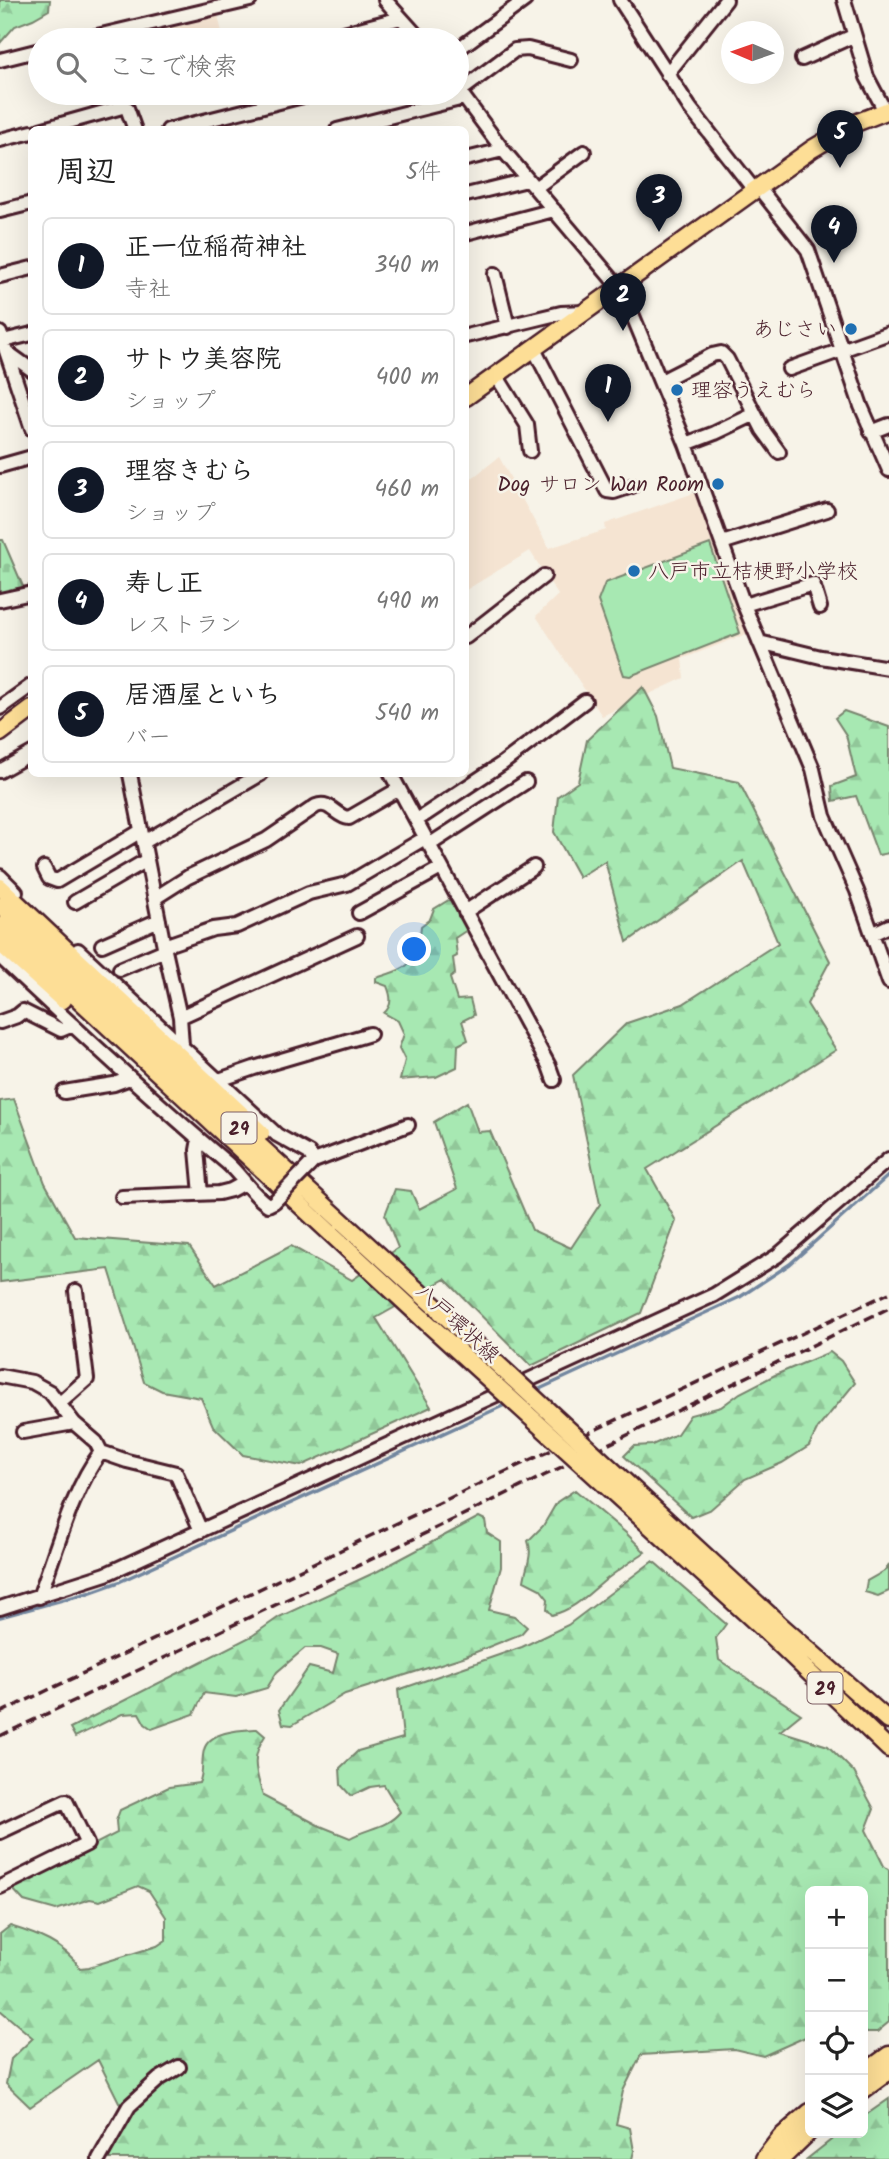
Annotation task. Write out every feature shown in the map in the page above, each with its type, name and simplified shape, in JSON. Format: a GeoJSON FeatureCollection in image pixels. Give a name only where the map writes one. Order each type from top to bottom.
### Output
{"type":"FeatureCollection","features":[{"type":"Feature","properties":{"kind":"main road"},"geometry":{"type":"LineString","coordinates":[[469,395],[812,149],[886,103]]}},
{"type":"Feature","properties":{"kind":"main road"},"geometry":{"type":"LineString","coordinates":[[0,733],[28,712]]}},
{"type":"Feature","properties":{"kind":"main road","name":"29"},"geometry":{"type":"LineString","coordinates":[[0,887],[289,1160],[386,1262]]}},
{"type":"Feature","properties":{"kind":"main road","name":"八戸環状線"},"geometry":{"type":"LineString","coordinates":[[0,905],[34,948],[423,1319],[774,1629],[889,1721]]}},
{"type":"Feature","properties":{"kind":"main road","name":"八戸環状線"},"geometry":{"type":"LineString","coordinates":[[0,926],[34,948],[440,1311],[774,1629],[889,1749]]}},
{"type":"Feature","properties":{"kind":"main road","name":"29"},"geometry":{"type":"LineString","coordinates":[[0,943],[265,1182],[357,1258]]}},
{"type":"Feature","properties":{"kind":"main road"},"geometry":{"type":"LineString","coordinates":[[868,2070],[889,2055]]}},
{"type":"Feature","properties":{"kind":"main road"},"geometry":{"type":"LineString","coordinates":[[868,2086],[889,2071]]}},
{"type":"Feature","properties":{"kind":"main road"},"geometry":{"type":"LineString","coordinates":[[764,2159],[781,2137],[805,2116]]}},
{"type":"Feature","properties":{"kind":"main road"},"geometry":{"type":"LineString","coordinates":[[781,2159],[805,2136]]}},
{"type":"Feature","properties":{"kind":"street"},"geometry":{"type":"LineString","coordinates":[[131,28],[250,0]]}},
{"type":"Feature","properties":{"kind":"street"},"geometry":{"type":"LineString","coordinates":[[385,0],[410,28]]}},
{"type":"Feature","properties":{"kind":"street"},"geometry":{"type":"LineString","coordinates":[[469,41],[525,0]]}},
{"type":"Feature","properties":{"kind":"street"},"geometry":{"type":"LineString","coordinates":[[620,0],[690,108],[808,250],[871,432],[889,470]]}},
{"type":"Feature","properties":{"kind":"street"},"geometry":{"type":"LineString","coordinates":[[667,74],[726,0]]}},
{"type":"Feature","properties":{"kind":"street"},"geometry":{"type":"LineString","coordinates":[[844,0],[867,77],[886,103]]}},
{"type":"Feature","properties":{"kind":"street"},"geometry":{"type":"LineString","coordinates":[[363,28],[401,18]]}},
{"type":"Feature","properties":{"kind":"street"},"geometry":{"type":"LineString","coordinates":[[803,58],[853,36]]}},
{"type":"Feature","properties":{"kind":"street"},"geometry":{"type":"LineString","coordinates":[[469,86],[515,50],[528,48],[571,60]]}},
{"type":"Feature","properties":{"kind":"street"},"geometry":{"type":"LineString","coordinates":[[0,60],[28,53]]}},
{"type":"Feature","properties":{"kind":"street"},"geometry":{"type":"LineString","coordinates":[[184,126],[267,105]]}},
{"type":"Feature","properties":{"kind":"street"},"geometry":{"type":"LineString","coordinates":[[350,126],[420,105]]}},
{"type":"Feature","properties":{"kind":"street"},"geometry":{"type":"LineString","coordinates":[[469,105],[531,184],[621,286],[686,443],[744,605],[813,769],[824,816],[858,891],[889,982]]}},
{"type":"Feature","properties":{"kind":"street"},"geometry":{"type":"LineString","coordinates":[[54,126],[122,107],[127,108],[134,126]]}},
{"type":"Feature","properties":{"kind":"street"},"geometry":{"type":"LineString","coordinates":[[0,140],[28,133]]}},
{"type":"Feature","properties":{"kind":"street"},"geometry":{"type":"LineString","coordinates":[[469,158],[503,150]]}},
{"type":"Feature","properties":{"kind":"street"},"geometry":{"type":"LineString","coordinates":[[469,194],[531,184],[584,152]]}},
{"type":"Feature","properties":{"kind":"street"},"geometry":{"type":"LineString","coordinates":[[0,211],[28,205]]}},
{"type":"Feature","properties":{"kind":"street"},"geometry":{"type":"LineString","coordinates":[[469,232],[554,210]]}},
{"type":"Feature","properties":{"kind":"street"},"geometry":{"type":"LineString","coordinates":[[0,276],[28,269]]}},
{"type":"Feature","properties":{"kind":"street"},"geometry":{"type":"LineString","coordinates":[[495,274],[508,327]]}},
{"type":"Feature","properties":{"kind":"street"},"geometry":{"type":"LineString","coordinates":[[469,336],[561,313],[586,312]]}},
{"type":"Feature","properties":{"kind":"street"},"geometry":{"type":"LineString","coordinates":[[789,369],[889,333]]}},
{"type":"Feature","properties":{"kind":"street"},"geometry":{"type":"LineString","coordinates":[[3,347],[28,336]]}},
{"type":"Feature","properties":{"kind":"street"},"geometry":{"type":"LineString","coordinates":[[3,347],[28,367]]}},
{"type":"Feature","properties":{"kind":"street"},"geometry":{"type":"LineString","coordinates":[[3,347],[28,418]]}},
{"type":"Feature","properties":{"kind":"street"},"geometry":{"type":"LineString","coordinates":[[534,349],[607,491],[614,492],[632,486]]}},
{"type":"Feature","properties":{"kind":"street"},"geometry":{"type":"LineString","coordinates":[[661,381],[721,353],[727,359],[755,414],[779,452]]}},
{"type":"Feature","properties":{"kind":"street"},"geometry":{"type":"LineString","coordinates":[[496,375],[527,425],[530,451]]}},
{"type":"Feature","properties":{"kind":"street"},"geometry":{"type":"LineString","coordinates":[[686,443],[755,414]]}},
{"type":"Feature","properties":{"kind":"street"},"geometry":{"type":"LineString","coordinates":[[871,432],[889,425]]}},
{"type":"Feature","properties":{"kind":"street"},"geometry":{"type":"LineString","coordinates":[[0,466],[28,458]]}},
{"type":"Feature","properties":{"kind":"street"},"geometry":{"type":"LineString","coordinates":[[722,543],[827,510]]}},
{"type":"Feature","properties":{"kind":"street"},"geometry":{"type":"LineString","coordinates":[[469,635],[544,576]]}},
{"type":"Feature","properties":{"kind":"street"},"geometry":{"type":"LineString","coordinates":[[744,605],[813,584],[820,607]]}},
{"type":"Feature","properties":{"kind":"street"},"geometry":{"type":"LineString","coordinates":[[0,600],[28,594]]}},
{"type":"Feature","properties":{"kind":"street"},"geometry":{"type":"LineString","coordinates":[[759,642],[821,657],[889,668]]}},
{"type":"Feature","properties":{"kind":"street"},"geometry":{"type":"LineString","coordinates":[[0,708],[28,688]]}},
{"type":"Feature","properties":{"kind":"street"},"geometry":{"type":"LineString","coordinates":[[417,820],[503,763],[585,701]]}},
{"type":"Feature","properties":{"kind":"street"},"geometry":{"type":"LineString","coordinates":[[0,771],[28,755]]}},
{"type":"Feature","properties":{"kind":"street"},"geometry":{"type":"LineString","coordinates":[[131,777],[180,1017],[182,1045]]}},
{"type":"Feature","properties":{"kind":"street"},"geometry":{"type":"LineString","coordinates":[[44,868],[52,880],[62,879],[255,777]]}},
{"type":"Feature","properties":{"kind":"street"},"geometry":{"type":"LineString","coordinates":[[393,777],[549,1066],[554,1080]]}},
{"type":"Feature","properties":{"kind":"street"},"geometry":{"type":"LineString","coordinates":[[120,970],[164,948],[213,929],[237,926],[309,893],[347,884],[427,841],[526,782]]}},
{"type":"Feature","properties":{"kind":"street"},"geometry":{"type":"LineString","coordinates":[[155,898],[188,877],[266,840],[316,806],[328,805],[349,818],[399,789]]}},
{"type":"Feature","properties":{"kind":"street"},"geometry":{"type":"LineString","coordinates":[[75,902],[147,860]]}},
{"type":"Feature","properties":{"kind":"street"},"geometry":{"type":"LineString","coordinates":[[465,912],[534,867]]}},
{"type":"Feature","properties":{"kind":"street"},"geometry":{"type":"LineString","coordinates":[[359,913],[441,868]]}},
{"type":"Feature","properties":{"kind":"street"},"geometry":{"type":"LineString","coordinates":[[0,876],[277,1135],[309,1153],[312,1163]]}},
{"type":"Feature","properties":{"kind":"street"},"geometry":{"type":"LineString","coordinates":[[102,946],[159,920]]}},
{"type":"Feature","properties":{"kind":"street"},"geometry":{"type":"LineString","coordinates":[[872,934],[889,926]]}},
{"type":"Feature","properties":{"kind":"street"},"geometry":{"type":"LineString","coordinates":[[180,1017],[357,936]]}},
{"type":"Feature","properties":{"kind":"street"},"geometry":{"type":"LineString","coordinates":[[0,957],[130,1078],[236,1170],[258,1199],[268,1205],[312,1163],[408,1125]]}},
{"type":"Feature","properties":{"kind":"street"},"geometry":{"type":"LineString","coordinates":[[0,1023],[23,1011],[61,1030],[73,1025]]}},
{"type":"Feature","properties":{"kind":"street"},"geometry":{"type":"LineString","coordinates":[[219,1080],[370,1034]]}},
{"type":"Feature","properties":{"kind":"street"},"geometry":{"type":"LineString","coordinates":[[64,1092],[114,1084],[130,1078]]}},
{"type":"Feature","properties":{"kind":"street"},"geometry":{"type":"LineString","coordinates":[[199,1139],[197,1150],[201,1194]]}},
{"type":"Feature","properties":{"kind":"street"},"geometry":{"type":"LineString","coordinates":[[0,1608],[106,1574],[714,1295],[777,1256],[889,1160]]}},
{"type":"Feature","properties":{"kind":"street"},"geometry":{"type":"LineString","coordinates":[[122,1197],[201,1194],[231,1190],[244,1183]]}},
{"type":"Feature","properties":{"kind":"street"},"geometry":{"type":"LineString","coordinates":[[60,1403],[87,1380],[76,1291]]}},
{"type":"Feature","properties":{"kind":"street"},"geometry":{"type":"LineString","coordinates":[[0,1376],[43,1386],[60,1403],[74,1423],[96,1442],[101,1452],[176,1473],[201,1531]]}},
{"type":"Feature","properties":{"kind":"street"},"geometry":{"type":"LineString","coordinates":[[23,1432],[74,1423]]}},
{"type":"Feature","properties":{"kind":"street"},"geometry":{"type":"LineString","coordinates":[[39,1597],[80,1489],[101,1452]]}},
{"type":"Feature","properties":{"kind":"street"},"geometry":{"type":"LineString","coordinates":[[0,1832],[66,1801],[87,1844],[0,1887]]}},
{"type":"Feature","properties":{"kind":"street"},"geometry":{"type":"LineString","coordinates":[[99,2159],[129,2106],[159,2079],[179,2067]]}},
{"type":"Feature","properties":{"kind":"shaded area"},"geometry":{"type":"Polygon","coordinates":[[[217,12],[221,28],[149,28],[217,12]]]}},
{"type":"Feature","properties":{"kind":"shaded area","name":"八戸市立桔梗野小学校"},"geometry":{"type":"Polygon","coordinates":[[[499,457],[549,548],[606,530],[605,524],[697,492],[749,633],[682,659],[684,678],[602,716],[536,616],[558,595],[530,551],[469,588],[469,481],[499,457]]]}},
{"type":"Feature","properties":{"kind":"green space"},"geometry":{"type":"Polygon","coordinates":[[[0,0],[50,0],[49,10],[15,26],[0,43],[0,0]]]}},
{"type":"Feature","properties":{"kind":"green space"},"geometry":{"type":"Polygon","coordinates":[[[0,540],[3,540],[25,591],[0,596],[0,540]]]}},
{"type":"Feature","properties":{"kind":"green space"},"geometry":{"type":"Polygon","coordinates":[[[710,544],[740,633],[630,676],[624,675],[598,601],[605,583],[710,544]]]}},
{"type":"Feature","properties":{"kind":"green space"},"geometry":{"type":"Polygon","coordinates":[[[643,687],[658,716],[670,768],[739,782],[830,961],[807,1004],[836,1050],[647,1169],[676,1221],[641,1313],[531,1366],[445,1279],[376,1318],[431,1407],[301,1466],[243,1455],[213,1426],[201,1398],[162,1391],[144,1382],[109,1269],[0,1282],[0,1101],[14,1099],[45,1183],[75,1237],[189,1246],[216,1285],[291,1246],[352,1280],[398,1248],[385,1215],[395,1189],[411,1191],[419,1209],[457,1189],[434,1122],[467,1102],[478,1132],[490,1131],[532,1230],[571,1248],[600,1204],[573,1075],[627,1023],[683,1004],[778,943],[743,861],[627,942],[605,861],[579,877],[554,832],[558,796],[578,782],[587,740],[643,687]]]}},
{"type":"Feature","properties":{"kind":"green space"},"geometry":{"type":"Polygon","coordinates":[[[844,711],[889,727],[889,853],[878,855],[856,796],[833,801],[832,786],[856,777],[846,735],[835,718],[844,711]]]}},
{"type":"Feature","properties":{"kind":"green space"},"geometry":{"type":"Polygon","coordinates":[[[452,898],[467,930],[455,938],[455,974],[450,978],[457,1000],[470,999],[474,1015],[462,1021],[468,1040],[458,1045],[457,1067],[436,1077],[400,1080],[405,1060],[399,1048],[404,1034],[398,1021],[384,1013],[390,1004],[389,993],[387,986],[376,982],[376,978],[401,969],[412,961],[418,950],[421,926],[430,919],[434,909],[452,898]]]}},
{"type":"Feature","properties":{"kind":"green space"},"geometry":{"type":"Polygon","coordinates":[[[830,1352],[841,1361],[855,1383],[818,1428],[809,1446],[782,1463],[745,1479],[711,1509],[691,1517],[624,1456],[634,1446],[652,1445],[677,1434],[690,1415],[721,1407],[740,1393],[775,1375],[830,1352]]]}},
{"type":"Feature","properties":{"kind":"green space"},"geometry":{"type":"Polygon","coordinates":[[[575,1490],[645,1552],[575,1605],[552,1615],[547,1609],[548,1599],[540,1589],[524,1581],[529,1556],[528,1541],[543,1526],[557,1502],[575,1490]]]}},
{"type":"Feature","properties":{"kind":"green space"},"geometry":{"type":"Polygon","coordinates":[[[479,1517],[485,1520],[487,1533],[501,1542],[501,1567],[489,1610],[514,1616],[527,1627],[521,1634],[466,1656],[345,1694],[292,1725],[283,1724],[279,1710],[309,1667],[333,1673],[338,1654],[321,1648],[305,1648],[277,1672],[267,1688],[236,1697],[204,1693],[194,1714],[152,1729],[145,1724],[139,1713],[122,1714],[75,1737],[70,1728],[252,1636],[279,1617],[378,1571],[479,1517]]]}},
{"type":"Feature","properties":{"kind":"green space"},"geometry":{"type":"Polygon","coordinates":[[[653,1561],[726,1624],[716,1638],[719,1660],[801,1714],[780,1731],[828,1746],[854,1772],[874,1809],[866,1830],[884,1866],[889,1870],[889,2022],[877,2032],[868,2032],[868,1886],[805,1886],[805,2037],[763,2056],[734,2049],[641,2055],[623,2091],[616,2124],[630,2128],[634,2151],[632,2159],[108,2159],[126,2125],[120,2104],[98,2060],[30,2107],[6,2084],[11,2059],[33,2038],[0,2010],[0,1934],[10,1926],[40,1936],[66,1952],[80,1968],[157,1946],[166,1940],[166,1917],[149,1891],[138,1886],[100,1901],[90,1899],[56,1910],[24,1901],[11,1887],[117,1833],[116,1821],[120,1810],[169,1787],[199,1783],[207,1744],[218,1735],[234,1731],[257,1729],[265,1736],[256,1758],[263,1796],[318,1825],[350,1838],[383,1825],[400,1812],[384,1785],[370,1787],[351,1796],[341,1785],[340,1768],[358,1751],[403,1738],[398,1690],[522,1647],[568,1625],[653,1561]]]}},
{"type":"Feature","properties":{"kind":"green space"},"geometry":{"type":"Polygon","coordinates":[[[889,1564],[889,1591],[878,1596],[865,1592],[867,1581],[886,1570],[889,1564]]]}},
{"type":"Feature","properties":{"kind":"green space"},"geometry":{"type":"Polygon","coordinates":[[[889,2099],[889,2159],[807,2159],[834,2138],[868,2138],[868,2114],[889,2099]]]}},
{"type":"Feature","properties":{"kind":"waterway"},"geometry":{"type":"LineString","coordinates":[[533,1392],[740,1297],[790,1264],[889,1175]]}},
{"type":"Feature","properties":{"kind":"waterway"},"geometry":{"type":"LineString","coordinates":[[0,1617],[119,1582],[507,1404]]}},
{"type":"Feature","properties":{"kind":"railway"},"geometry":{"type":"LineString","coordinates":[[0,1713],[481,1483],[889,1293]]}},
{"type":"Feature","properties":{"kind":"railway"},"geometry":{"type":"LineString","coordinates":[[0,1736],[889,1308]]}},
{"type":"Feature","properties":{"kind":"place","name":"居酒屋といち"},"geometry":{"type":"Point","coordinates":[840,168]}},
{"type":"Feature","properties":{"kind":"place","name":"理容きむら"},"geometry":{"type":"Point","coordinates":[659,232]}},
{"type":"Feature","properties":{"kind":"place","name":"寿し正"},"geometry":{"type":"Point","coordinates":[834,263]}},
{"type":"Feature","properties":{"kind":"place","name":"あじさい"},"geometry":{"type":"Point","coordinates":[851,329]}},
{"type":"Feature","properties":{"kind":"place","name":"サトウ美容院"},"geometry":{"type":"Point","coordinates":[623,331]}},
{"type":"Feature","properties":{"kind":"place","name":"理容うえむら"},"geometry":{"type":"Point","coordinates":[677,390]}},
{"type":"Feature","properties":{"kind":"place","name":"正一位稲荷神社"},"geometry":{"type":"Point","coordinates":[608,422]}},
{"type":"Feature","properties":{"kind":"place","name":"Dog サロン Wan Room"},"geometry":{"type":"Point","coordinates":[718,484]}},
{"type":"Feature","properties":{"kind":"place","name":"八戸市立桔梗野小学校"},"geometry":{"type":"Point","coordinates":[634,571]}}]}
